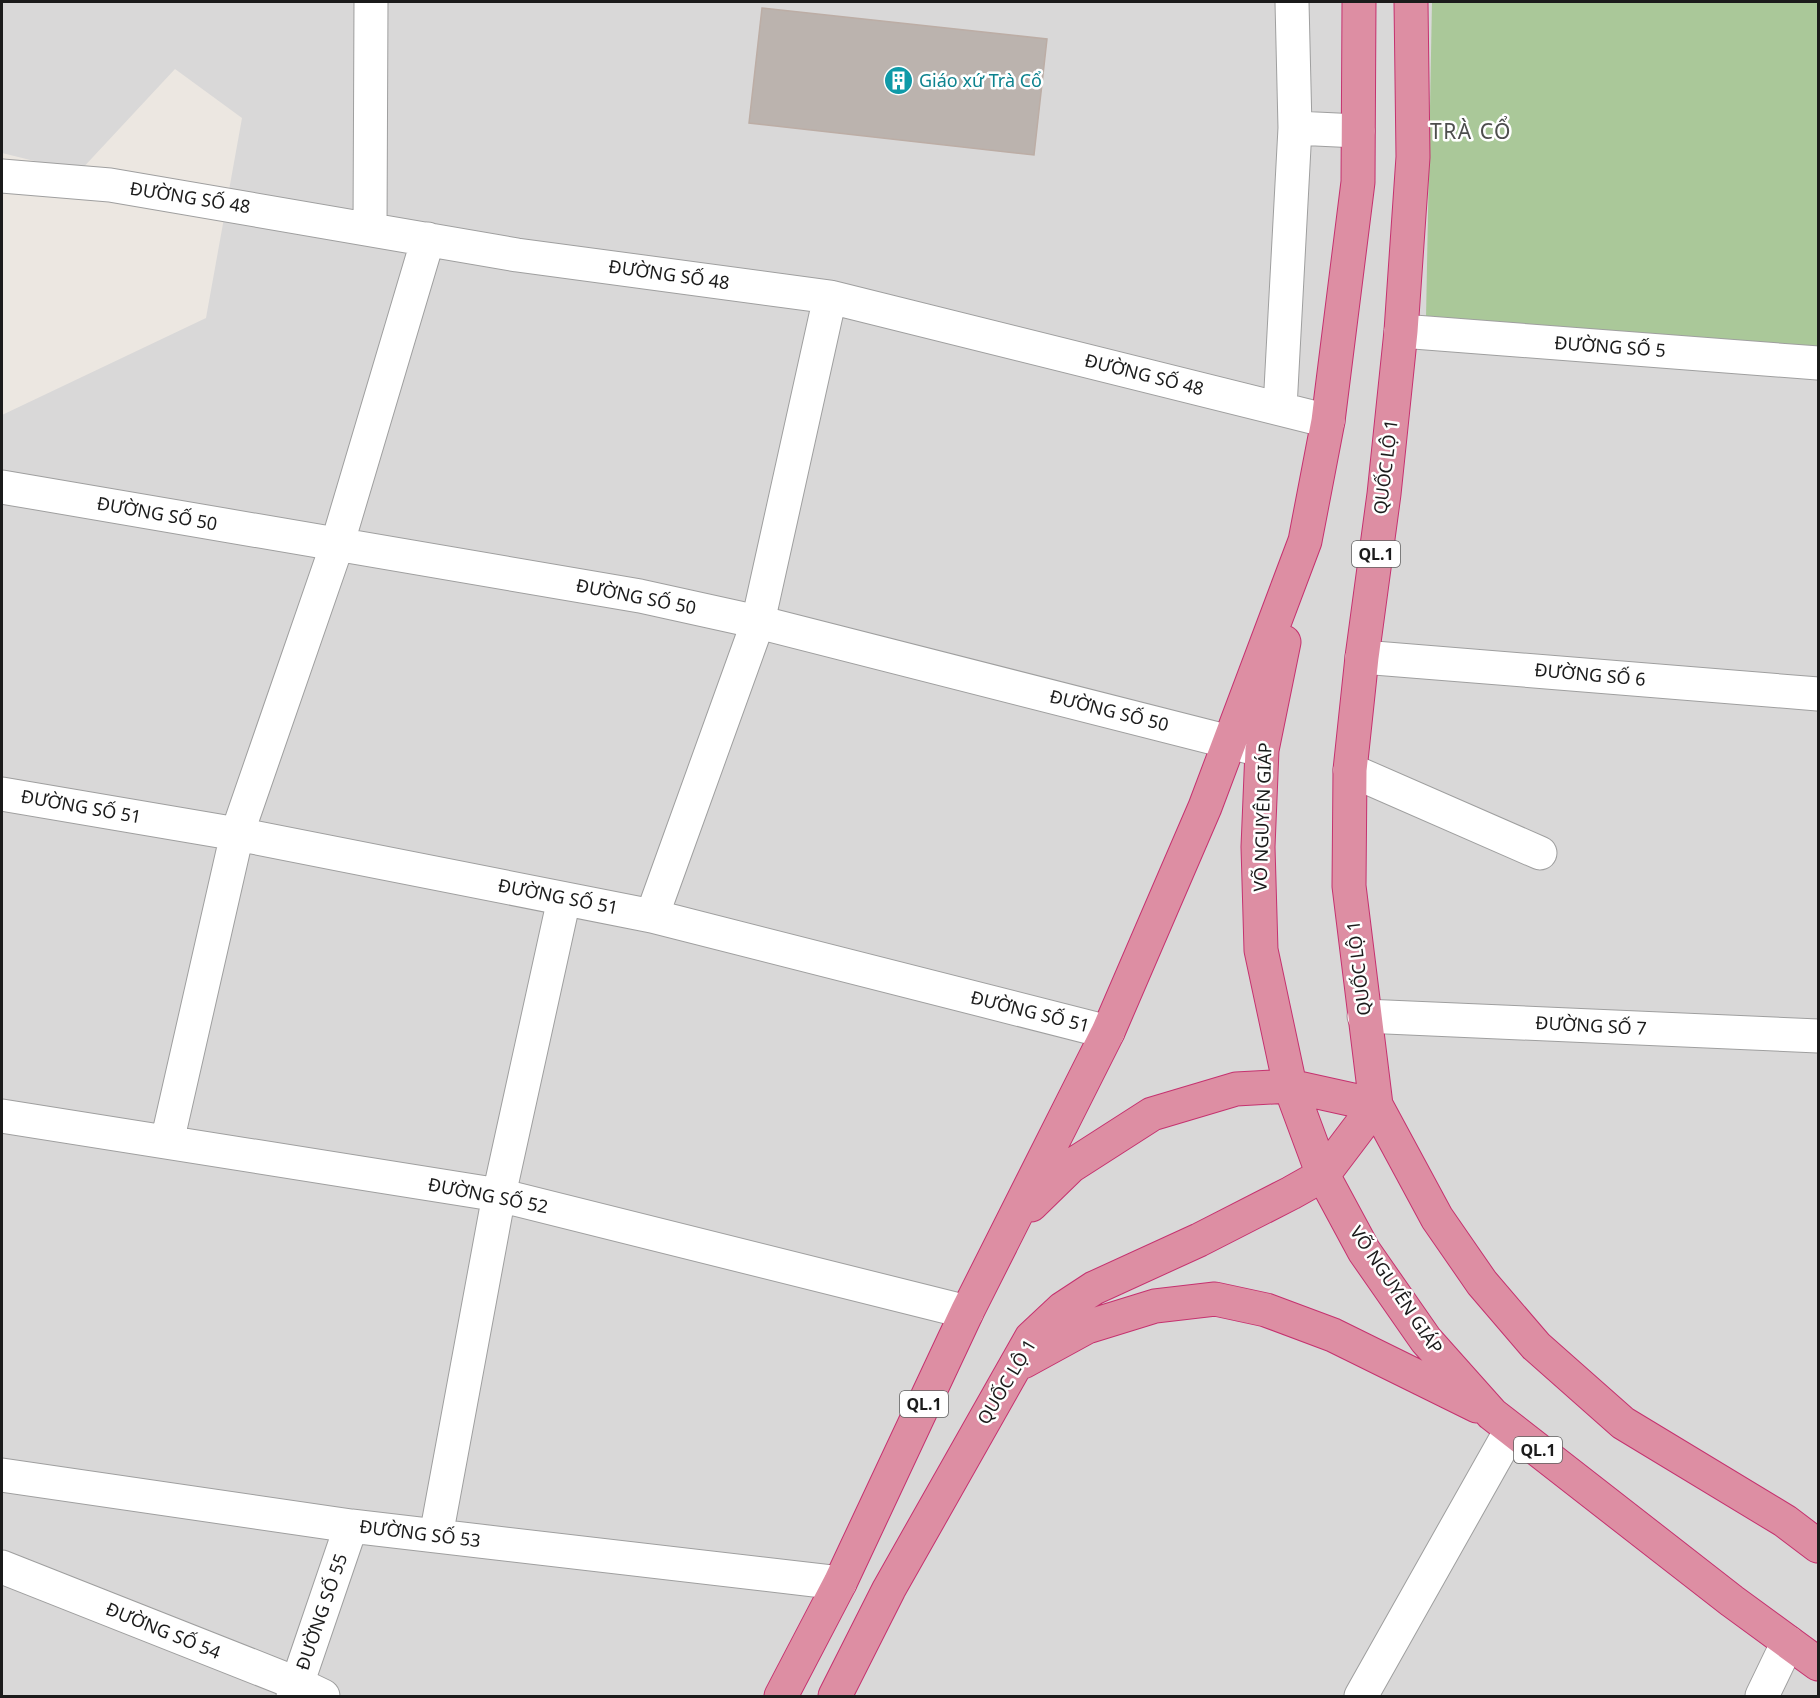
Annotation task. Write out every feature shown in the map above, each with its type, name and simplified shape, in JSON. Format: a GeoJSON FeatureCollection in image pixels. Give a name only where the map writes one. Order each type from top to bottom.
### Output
{"type":"FeatureCollection","features":[{"type":"Feature","properties":{"kind":"highway","name":"QL.1"},"geometry":{"type":"LineString","coordinates":[[781,1696],[840,1583],[967,1312],[1108,1032],[1205,807],[1305,541],[1328,420],[1358,182],[1359,2]]}},
{"type":"Feature","properties":{"kind":"highway","name":"QUỐC LỘ 1"},"geometry":{"type":"LineString","coordinates":[[835,1696],[889,1589],[1031,1338],[1062,1309],[1094,1288],[1199,1240],[1323,1175],[1376,1105],[1350,886],[1350,770],[1362,657],[1384,494],[1401,331],[1413,156],[1411,2]]}},
{"type":"Feature","properties":{"kind":"highway","name":"VÕ NGUYÊN GIÁP"},"geometry":{"type":"LineString","coordinates":[[1305,541],[1262,750],[1258,847],[1261,950],[1290,1086],[1323,1175],[1364,1251],[1426,1340],[1502,1422],[1818,1664]]}},
{"type":"Feature","properties":{"kind":"highway"},"geometry":{"type":"LineString","coordinates":[[1010,1227],[1071,1166],[1152,1114],[1236,1089],[1290,1086],[1376,1105]]}},
{"type":"Feature","properties":{"kind":"highway","name":"QL.1"},"geometry":{"type":"LineString","coordinates":[[1376,1105],[1437,1218],[1482,1283],[1536,1346],[1623,1423],[1785,1521],[1818,1546]]}},
{"type":"Feature","properties":{"kind":"highway"},"geometry":{"type":"LineString","coordinates":[[1014,1367],[1087,1327],[1155,1306],[1215,1299],[1266,1310],[1333,1335],[1502,1422]]}},
{"type":"Feature","properties":{"kind":"street"},"geometry":{"type":"LineString","coordinates":[[370,228],[371,2]]}},
{"type":"Feature","properties":{"kind":"street"},"geometry":{"type":"LineString","coordinates":[[1280,408],[1294,128],[1292,2]]}},
{"type":"Feature","properties":{"kind":"street"},"geometry":{"type":"LineString","coordinates":[[1294,128],[1358,131]]}},
{"type":"Feature","properties":{"kind":"street","name":"ĐƯỜNG SỐ 48"},"geometry":{"type":"LineString","coordinates":[[2,176],[110,185],[518,255],[830,297],[1328,420]]}},
{"type":"Feature","properties":{"kind":"street"},"geometry":{"type":"LineString","coordinates":[[167,1142],[237,834],[337,545],[428,238]]}},
{"type":"Feature","properties":{"kind":"street"},"geometry":{"type":"LineString","coordinates":[[652,916],[758,622],[830,297]]}},
{"type":"Feature","properties":{"kind":"street","name":"ĐƯỜNG SỐ 5"},"geometry":{"type":"LineString","coordinates":[[1401,331],[1818,363]]}},
{"type":"Feature","properties":{"kind":"street","name":"ĐƯỜNG SỐ 50"},"geometry":{"type":"LineString","coordinates":[[2,487],[640,596],[758,622],[1262,750]]}},
{"type":"Feature","properties":{"kind":"street","name":"ĐƯỜNG SỐ 6"},"geometry":{"type":"LineString","coordinates":[[1362,657],[1818,694]]}},
{"type":"Feature","properties":{"kind":"street"},"geometry":{"type":"LineString","coordinates":[[1350,770],[1540,854]]}},
{"type":"Feature","properties":{"kind":"street","name":"ĐƯỜNG SỐ 51"},"geometry":{"type":"LineString","coordinates":[[2,794],[237,834],[652,916],[1108,1032]]}},
{"type":"Feature","properties":{"kind":"street"},"geometry":{"type":"LineString","coordinates":[[436,1536],[499,1195],[564,898]]}},
{"type":"Feature","properties":{"kind":"street","name":"ĐƯỜNG SỐ 7"},"geometry":{"type":"LineString","coordinates":[[1364,1016],[1818,1036]]}},
{"type":"Feature","properties":{"kind":"street","name":"ĐƯỜNG SỐ 52"},"geometry":{"type":"LineString","coordinates":[[2,1116],[499,1195],[967,1312]]}},
{"type":"Feature","properties":{"kind":"street"},"geometry":{"type":"LineString","coordinates":[[1361,1696],[1502,1422]]}},
{"type":"Feature","properties":{"kind":"street","name":"ĐƯỜNG SỐ 53"},"geometry":{"type":"LineString","coordinates":[[2,1475],[351,1526],[840,1583]]}},
{"type":"Feature","properties":{"kind":"street","name":"ĐƯỜNG SỐ 55"},"geometry":{"type":"LineString","coordinates":[[304,1692],[351,1526]]}},
{"type":"Feature","properties":{"kind":"street","name":"ĐƯỜNG SỐ 54"},"geometry":{"type":"LineString","coordinates":[[2,1567],[304,1692]]}},
{"type":"Feature","properties":{"kind":"street"},"geometry":{"type":"LineString","coordinates":[[1762,1696],[1788,1642]]}},
{"type":"Feature","properties":{"kind":"shaded area"},"geometry":{"type":"Polygon","coordinates":[[[2,2],[1818,2],[1818,1696],[2,1696],[2,415],[206,318],[242,118],[175,69],[79,172],[2,153],[2,2]]]}},
{"type":"Feature","properties":{"kind":"green space"},"geometry":{"type":"Polygon","coordinates":[[[1432,2],[1818,2],[1818,347],[1426,318],[1432,2]]]}},
{"type":"Feature","properties":{"kind":"building","name":"Giáo xứ Trà Cổ"},"geometry":{"type":"Polygon","coordinates":[[[762,8],[1047,39],[1034,155],[749,123],[762,8]]]}},
{"type":"Feature","properties":{"kind":"place","name":"Giáo xứ Trà Cổ"},"geometry":{"type":"Point","coordinates":[898,81]}},
{"type":"Feature","properties":{"kind":"district","name":"TRÀ CỔ"},"geometry":{"type":"Point","coordinates":[1471,132]}}]}
